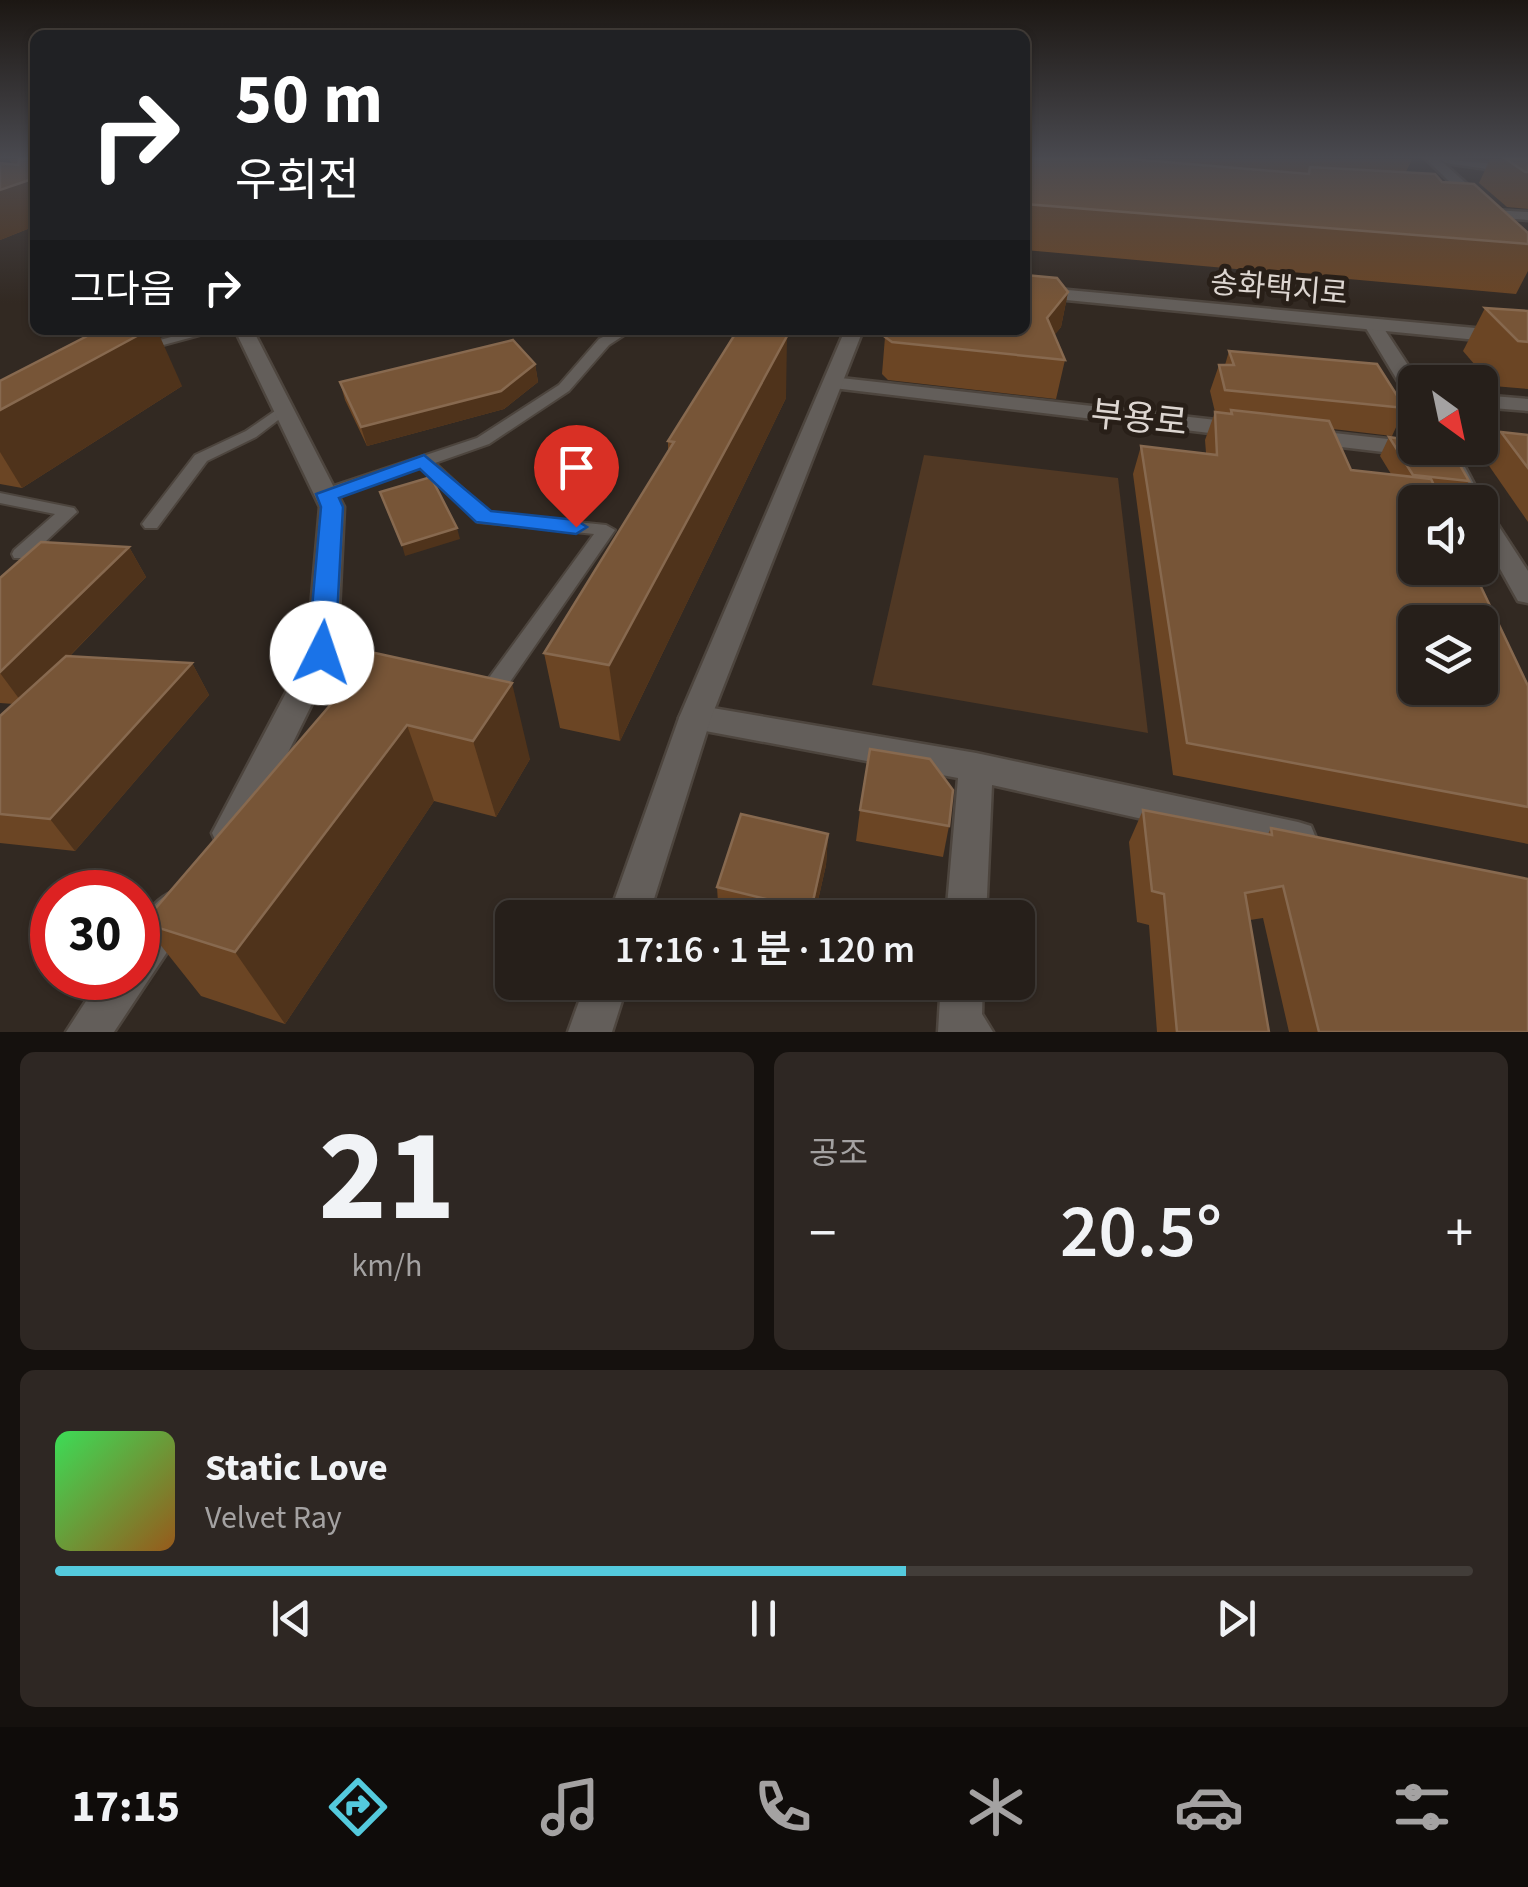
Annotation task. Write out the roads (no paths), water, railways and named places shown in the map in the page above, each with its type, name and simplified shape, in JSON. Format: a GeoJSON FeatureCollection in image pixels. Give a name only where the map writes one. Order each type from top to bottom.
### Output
{"type":"FeatureCollection","features":[{"type":"Feature","properties":{"kind":"street"},"geometry":{"type":"LineString","coordinates":[[1485,207],[1492,214]]}},
{"type":"Feature","properties":{"kind":"street"},"geometry":{"type":"LineString","coordinates":[[1462,212],[1528,216]]}},
{"type":"Feature","properties":{"kind":"street","name":"송화택지로"},"geometry":{"type":"LineString","coordinates":[[1030,291],[1528,339]]}},
{"type":"Feature","properties":{"kind":"street"},"geometry":{"type":"LineString","coordinates":[[1373,325],[1398,366]]}},
{"type":"Feature","properties":{"kind":"street"},"geometry":{"type":"LineString","coordinates":[[217,852],[322,653],[332,507],[247,335]]}},
{"type":"Feature","properties":{"kind":"street"},"geometry":{"type":"LineString","coordinates":[[634,900],[694,718],[852,335]]}},
{"type":"Feature","properties":{"kind":"street","name":"부용로"},"geometry":{"type":"LineString","coordinates":[[832,383],[1398,445]]}},
{"type":"Feature","properties":{"kind":"street"},"geometry":{"type":"LineString","coordinates":[[1498,402],[1528,405]]}},
{"type":"Feature","properties":{"kind":"street"},"geometry":{"type":"LineString","coordinates":[[1498,542],[1528,594]]}},
{"type":"Feature","properties":{"kind":"street"},"geometry":{"type":"LineString","coordinates":[[694,718],[976,767],[1338,846]]}},
{"type":"Feature","properties":{"kind":"street"},"geometry":{"type":"LineString","coordinates":[[967,900],[976,767]]}},
{"type":"Feature","properties":{"kind":"street"},"geometry":{"type":"LineString","coordinates":[[160,932],[194,884]]}},
{"type":"Feature","properties":{"kind":"street"},"geometry":{"type":"LineString","coordinates":[[88,1032],[111,1000]]}},
{"type":"Feature","properties":{"kind":"street"},"geometry":{"type":"LineString","coordinates":[[590,1032],[600,1000]]}},
{"type":"Feature","properties":{"kind":"street"},"geometry":{"type":"LineString","coordinates":[[962,1000],[963,1031]]}},
{"type":"Feature","properties":{"kind":"lane"},"geometry":{"type":"LineString","coordinates":[[126,352],[193,335]]}},
{"type":"Feature","properties":{"kind":"lane"},"geometry":{"type":"LineString","coordinates":[[327,494],[482,441],[564,388],[604,342],[617,335]]}},
{"type":"Feature","properties":{"kind":"lane"},"geometry":{"type":"LineString","coordinates":[[151,524],[201,458],[251,434],[285,408]]}},
{"type":"Feature","properties":{"kind":"lane"},"geometry":{"type":"LineString","coordinates":[[424,461],[484,518],[606,530],[488,696]]}},
{"type":"Feature","properties":{"kind":"lane"},"geometry":{"type":"LineString","coordinates":[[0,498],[68,512],[21,554]]}}]}
